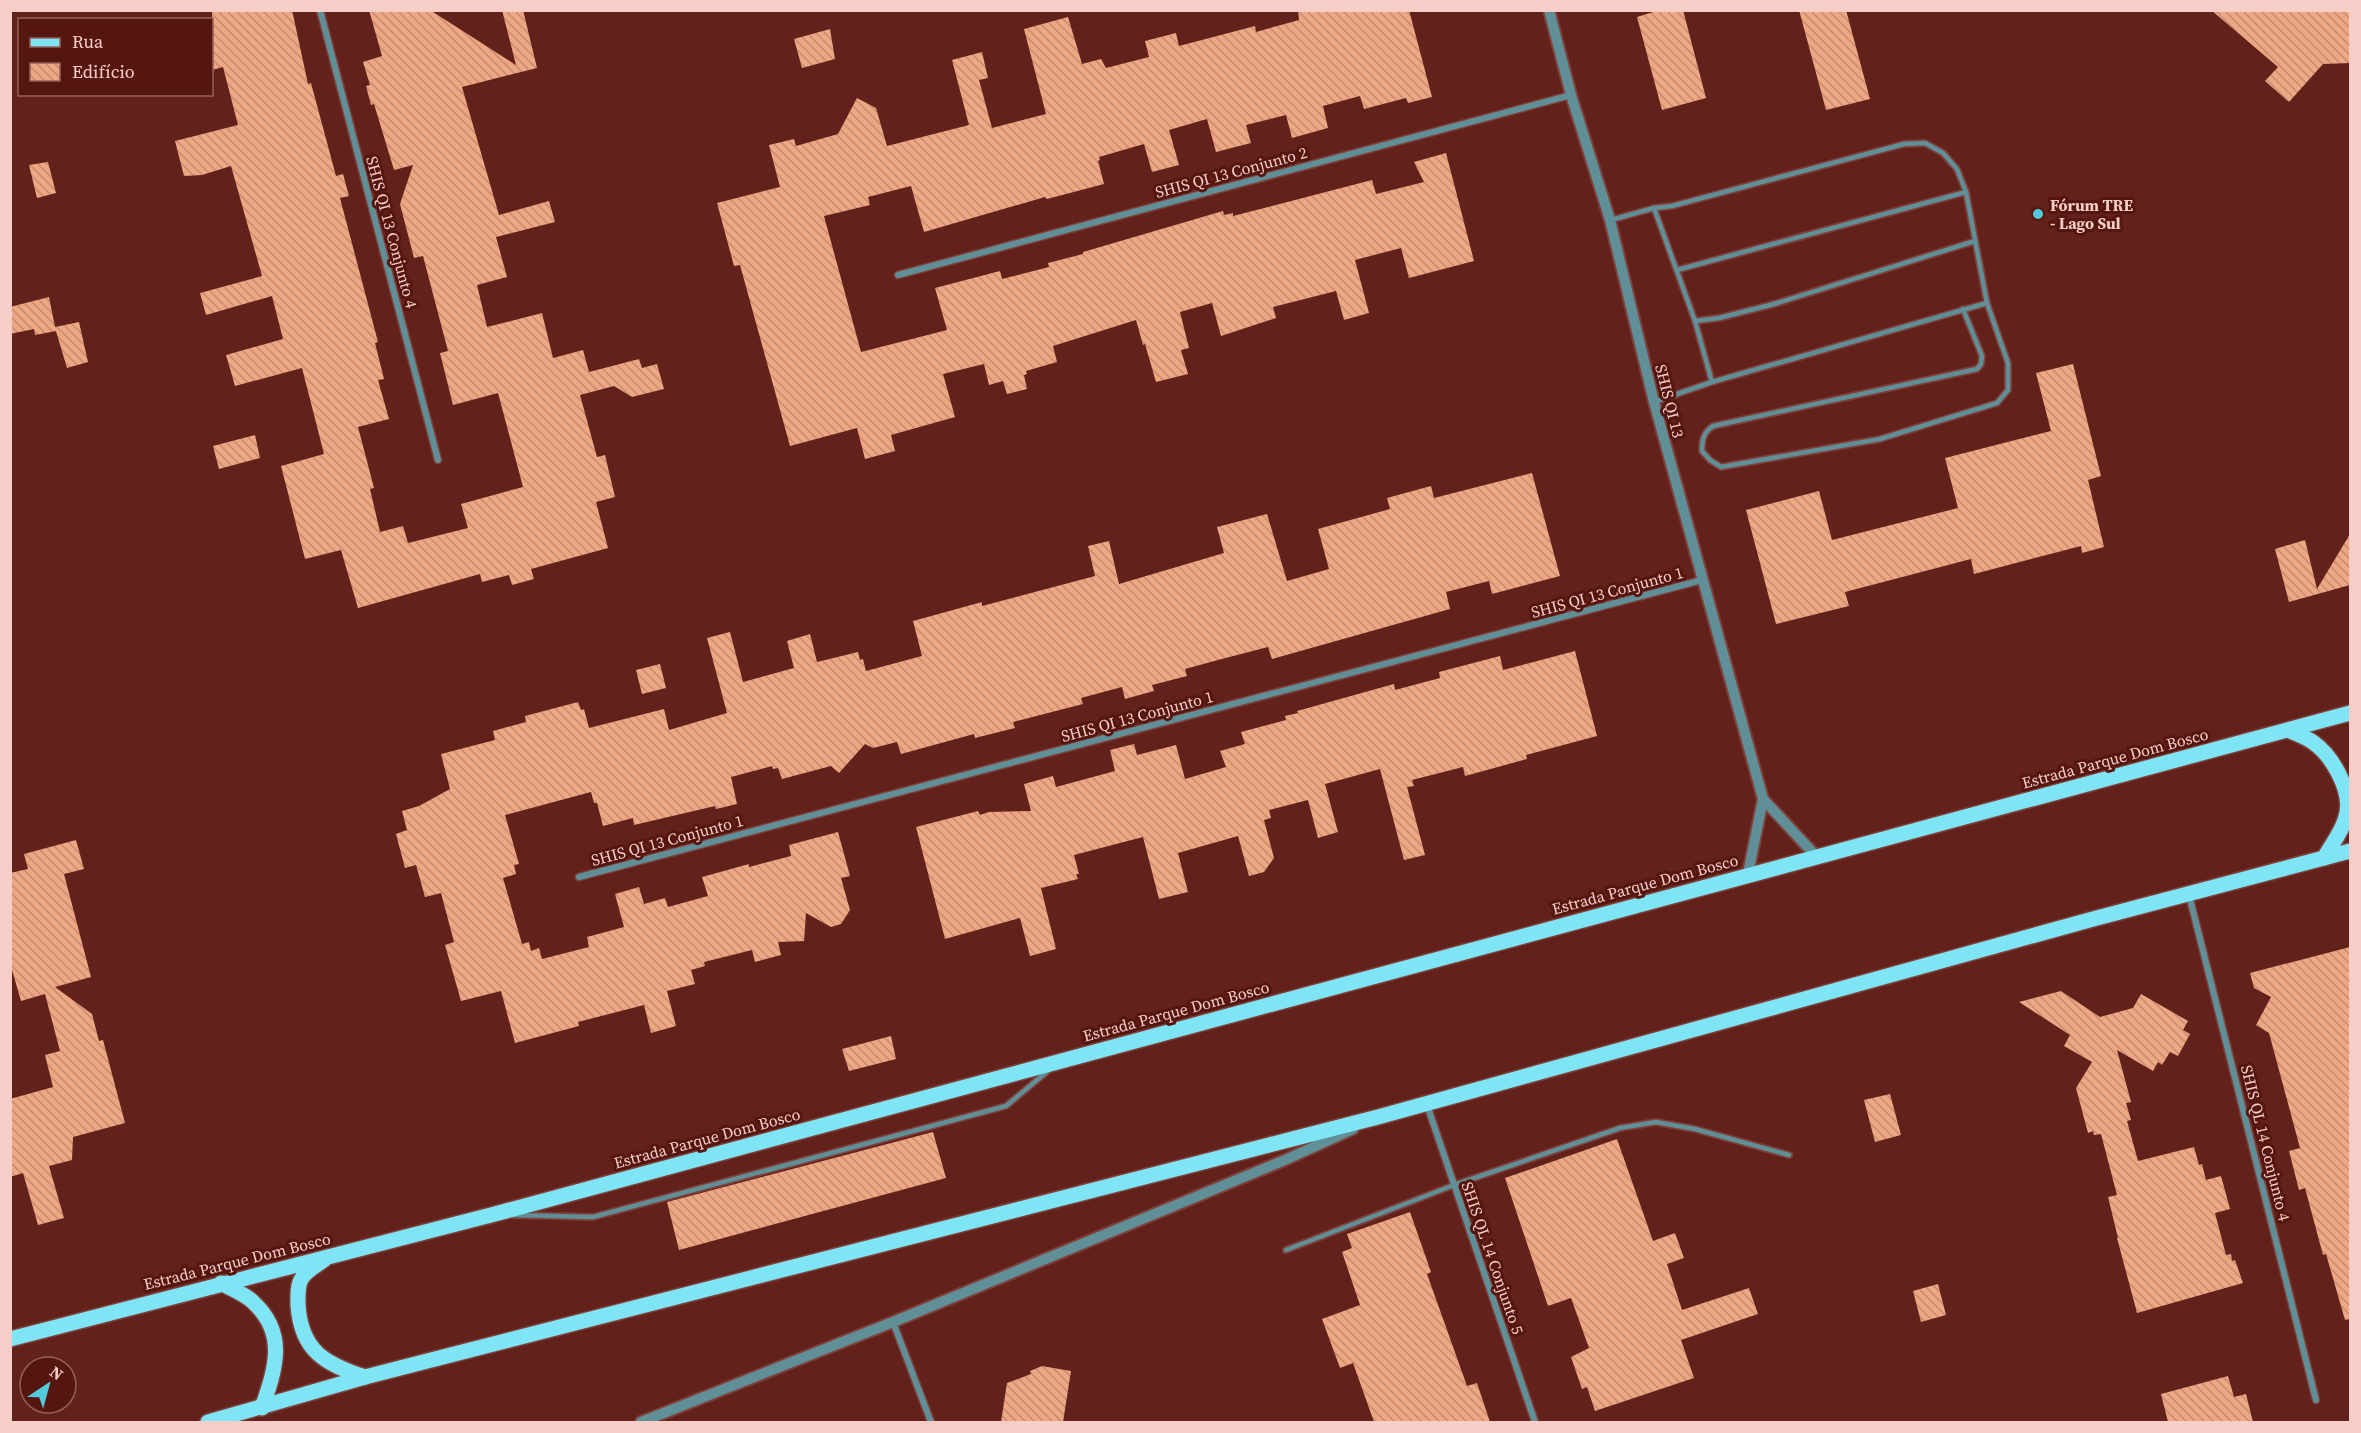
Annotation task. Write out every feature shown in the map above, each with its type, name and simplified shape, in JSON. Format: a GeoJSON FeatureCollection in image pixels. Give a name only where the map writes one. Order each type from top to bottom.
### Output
{"type":"FeatureCollection","features":[{"type":"Feature","properties":{"kind":"main road","name":"Estrada Parque Dom Bosco"},"geometry":{"type":"LineString","coordinates":[[10,1339],[220,1283],[491,1215],[2350,713]]}},
{"type":"Feature","properties":{"kind":"main road"},"geometry":{"type":"LineString","coordinates":[[2288,730],[2314,743],[2331,762],[2344,786],[2347,811],[2339,833],[2324,858]]}},
{"type":"Feature","properties":{"kind":"main road"},"geometry":{"type":"LineString","coordinates":[[208,1422],[365,1377],[1378,1117],[2188,893],[2350,851]]}},
{"type":"Feature","properties":{"kind":"main road"},"geometry":{"type":"LineString","coordinates":[[328,1257],[302,1278],[298,1293],[299,1316],[308,1344],[324,1359],[338,1368],[365,1377]]}},
{"type":"Feature","properties":{"kind":"main road"},"geometry":{"type":"LineString","coordinates":[[220,1283],[252,1301],[267,1318],[275,1335],[274,1374],[262,1408]]}},
{"type":"Feature","properties":{"kind":"street","name":"SHIS QI 13 Conjunto 4"},"geometry":{"type":"LineString","coordinates":[[320,10],[438,460]]}},
{"type":"Feature","properties":{"kind":"street","name":"SHIS QI 13"},"geometry":{"type":"LineString","coordinates":[[1550,10],[1571,95],[1610,220],[1654,402],[1763,799],[1748,874]]}},
{"type":"Feature","properties":{"kind":"street","name":"SHIS QI 13 Conjunto 2"},"geometry":{"type":"LineString","coordinates":[[898,275],[1571,95]]}},
{"type":"Feature","properties":{"kind":"street","name":"SHIS QI 13 Conjunto 1"},"geometry":{"type":"LineString","coordinates":[[579,877],[1702,580]]}},
{"type":"Feature","properties":{"kind":"street","name":"SHIS QI 13"},"geometry":{"type":"LineString","coordinates":[[1763,799],[1816,856]]}},
{"type":"Feature","properties":{"kind":"street","name":"SHIS QL 14 Conjunto 4"},"geometry":{"type":"LineString","coordinates":[[2188,893],[2316,1400]]}},
{"type":"Feature","properties":{"kind":"street","name":"SHIS QL 14 Conjunto 5"},"geometry":{"type":"LineString","coordinates":[[1426,1103],[1535,1422]]}},
{"type":"Feature","properties":{"kind":"street"},"geometry":{"type":"LineString","coordinates":[[641,1422],[893,1322],[1285,1160],[1378,1117]]}},
{"type":"Feature","properties":{"kind":"street"},"geometry":{"type":"LineString","coordinates":[[893,1322],[932,1422]]}},
{"type":"Feature","properties":{"kind":"lane"},"geometry":{"type":"LineString","coordinates":[[1610,220],[1654,208],[1672,206],[1904,144],[1925,143],[1943,153],[1957,169],[1966,192],[1987,303],[2008,363],[2010,378],[2008,390],[1997,403],[1880,439],[1721,467],[1702,451],[1702,440],[1706,431],[1713,426],[1977,369],[1981,364],[1982,356],[1963,309]]}},
{"type":"Feature","properties":{"kind":"lane"},"geometry":{"type":"LineString","coordinates":[[1677,270],[1966,192]]}},
{"type":"Feature","properties":{"kind":"lane"},"geometry":{"type":"LineString","coordinates":[[1654,208],[1695,321],[1712,382]]}},
{"type":"Feature","properties":{"kind":"lane"},"geometry":{"type":"LineString","coordinates":[[1695,321],[1719,318],[1774,304],[1975,241]]}},
{"type":"Feature","properties":{"kind":"lane"},"geometry":{"type":"LineString","coordinates":[[1654,402],[1712,382],[1987,303]]}},
{"type":"Feature","properties":{"kind":"lane"},"geometry":{"type":"LineString","coordinates":[[491,1215],[593,1216],[1006,1106],[1058,1062]]}},
{"type":"Feature","properties":{"kind":"lane"},"geometry":{"type":"LineString","coordinates":[[1286,1250],[1454,1185],[1620,1128],[1656,1122],[1695,1129],[1789,1155]]}},
{"type":"Feature","properties":{"kind":"building"},"geometry":{"type":"Polygon","coordinates":[[[212,10],[292,10],[308,84],[311,83],[336,176],[343,174],[349,196],[340,198],[378,342],[375,343],[384,379],[378,380],[389,419],[358,427],[374,488],[370,489],[380,532],[403,526],[408,543],[468,528],[461,504],[523,487],[498,393],[453,405],[440,353],[448,351],[423,256],[414,258],[400,204],[413,165],[394,170],[374,104],[371,105],[366,86],[370,85],[363,62],[382,56],[369,10],[430,10],[516,65],[502,10],[523,10],[537,68],[462,87],[499,215],[549,201],[555,222],[496,237],[507,277],[477,285],[487,327],[542,313],[553,358],[583,350],[589,372],[639,359],[642,368],[657,364],[664,389],[632,397],[614,386],[580,395],[597,457],[605,455],[615,497],[596,502],[608,548],[531,569],[534,579],[512,585],[509,575],[482,582],[480,574],[358,608],[341,550],[305,559],[281,466],[324,454],[302,368],[235,386],[226,355],[283,339],[272,296],[206,315],[200,293],[262,276],[231,166],[202,175],[184,176],[175,141],[238,125],[223,67],[213,70],[212,10]]]}},
{"type":"Feature","properties":{"kind":"building"},"geometry":{"type":"Polygon","coordinates":[[[1298,10],[1409,10],[1432,97],[1408,103],[1406,98],[1364,109],[1360,96],[1323,106],[1328,128],[1292,138],[1286,115],[1246,125],[1251,143],[1216,152],[1207,119],[1169,130],[1179,165],[1152,172],[1144,144],[1099,157],[1104,184],[1047,199],[1045,197],[924,232],[911,186],[868,197],[870,205],[824,216],[861,352],[947,330],[935,288],[1000,271],[1002,279],[1049,267],[1048,263],[1223,211],[1224,215],[1233,213],[1233,216],[1372,180],[1376,194],[1424,182],[1414,162],[1446,153],[1474,261],[1409,278],[1401,248],[1355,260],[1369,313],[1344,320],[1336,291],[1273,307],[1276,318],[1221,336],[1212,303],[1180,312],[1189,348],[1181,350],[1188,374],[1156,382],[1136,320],[1053,346],[1057,362],[1026,371],[1027,374],[1024,375],[1027,389],[1007,394],[1003,381],[989,385],[984,364],[943,374],[955,417],[891,435],[895,451],[865,459],[857,428],[790,446],[740,265],[734,266],[717,203],[780,187],[769,145],[794,139],[796,146],[838,134],[857,98],[876,108],[887,146],[969,125],[952,60],[982,52],[988,78],[979,80],[992,128],[1046,114],[1024,29],[1068,17],[1082,64],[1101,59],[1106,68],[1149,57],[1145,41],[1176,33],[1179,46],[1255,26],[1256,32],[1299,20],[1298,10]]]}},
{"type":"Feature","properties":{"kind":"building"},"geometry":{"type":"Polygon","coordinates":[[[1660,10],[1683,10],[1706,98],[1662,110],[1637,17],[1660,10]]]}},
{"type":"Feature","properties":{"kind":"building"},"geometry":{"type":"Polygon","coordinates":[[[1799,10],[1846,10],[1870,99],[1826,110],[1799,10]]]}},
{"type":"Feature","properties":{"kind":"building"},"geometry":{"type":"Polygon","coordinates":[[[2211,10],[2350,10],[2350,63],[2323,64],[2289,102],[2265,81],[2278,67],[2211,10]]]}},
{"type":"Feature","properties":{"kind":"building"},"geometry":{"type":"Polygon","coordinates":[[[830,29],[835,59],[802,68],[794,39],[830,29]]]}},
{"type":"Feature","properties":{"kind":"building"},"geometry":{"type":"Polygon","coordinates":[[[48,162],[56,193],[37,198],[29,165],[48,162]]]}},
{"type":"Feature","properties":{"kind":"building"},"geometry":{"type":"Polygon","coordinates":[[[49,297],[55,327],[79,322],[88,362],[67,368],[56,331],[35,335],[34,329],[10,334],[10,307],[49,297]]]}},
{"type":"Feature","properties":{"kind":"building"},"geometry":{"type":"Polygon","coordinates":[[[2073,364],[2101,476],[2088,480],[2104,547],[2082,553],[2081,546],[1974,574],[1971,559],[1845,592],[1849,606],[1776,624],[1746,510],[1819,491],[1832,540],[1958,508],[1945,458],[2051,431],[2036,373],[2073,364]]]}},
{"type":"Feature","properties":{"kind":"building"},"geometry":{"type":"Polygon","coordinates":[[[255,435],[260,458],[219,469],[213,446],[255,435]]]}},
{"type":"Feature","properties":{"kind":"building"},"geometry":{"type":"Polygon","coordinates":[[[1532,473],[1560,576],[1492,594],[1489,581],[1446,592],[1450,609],[1272,659],[1268,647],[1218,660],[1185,669],[1187,676],[1152,685],[1154,691],[1125,699],[1122,687],[1081,698],[1083,704],[1013,722],[1015,728],[975,738],[974,734],[901,754],[897,742],[873,748],[865,744],[839,773],[831,766],[782,779],[778,768],[773,769],[772,766],[731,777],[737,804],[716,809],[715,806],[634,825],[633,818],[603,826],[597,803],[594,803],[591,792],[505,815],[519,864],[514,865],[516,874],[503,878],[522,944],[529,942],[531,951],[539,948],[542,959],[589,947],[587,937],[624,927],[615,894],[639,887],[644,904],[665,898],[668,907],[708,896],[702,877],[749,864],[749,867],[791,856],[789,845],[838,832],[850,876],[841,878],[850,910],[841,924],[831,927],[806,913],[804,941],[778,942],[781,955],[755,962],[752,950],[704,962],[705,966],[691,970],[695,984],[667,991],[676,1026],[651,1033],[644,1005],[578,1022],[579,1026],[515,1043],[501,991],[461,1001],[445,945],[454,942],[441,893],[425,897],[416,865],[405,868],[396,834],[407,830],[402,811],[419,806],[450,789],[441,754],[495,740],[493,731],[526,722],[525,716],[578,702],[581,710],[584,709],[589,728],[664,709],[669,730],[727,713],[707,638],[730,632],[743,682],[794,668],[787,641],[810,634],[817,662],[858,652],[860,660],[863,659],[866,671],[922,656],[913,621],[982,602],[982,606],[1095,576],[1088,546],[1109,541],[1119,584],[1224,553],[1217,527],[1267,514],[1287,581],[1329,569],[1318,529],[1390,509],[1387,498],[1431,486],[1434,498],[1532,473]]]}},
{"type":"Feature","properties":{"kind":"building"},"geometry":{"type":"Polygon","coordinates":[[[2350,534],[2350,585],[2289,602],[2275,549],[2305,540],[2317,589],[2350,534]]]}},
{"type":"Feature","properties":{"kind":"building"},"geometry":{"type":"Polygon","coordinates":[[[1575,651],[1597,736],[1526,755],[1527,759],[1465,776],[1463,767],[1412,780],[1414,786],[1407,787],[1425,855],[1404,860],[1380,769],[1325,784],[1338,832],[1318,838],[1308,800],[1269,810],[1271,818],[1264,820],[1274,858],[1264,872],[1249,876],[1238,836],[1178,853],[1188,892],[1159,899],[1143,837],[1074,855],[1079,874],[1076,874],[1078,879],[1041,888],[1056,949],[1030,956],[1020,918],[945,939],[916,827],[978,811],[980,815],[989,812],[1031,811],[1024,784],[1053,776],[1056,787],[1115,771],[1110,750],[1134,744],[1137,755],[1176,745],[1185,779],[1226,767],[1220,751],[1245,744],[1241,732],[1286,720],[1285,716],[1298,713],[1297,711],[1394,684],[1395,690],[1440,678],[1439,672],[1500,656],[1503,670],[1575,651]]]}},
{"type":"Feature","properties":{"kind":"building"},"geometry":{"type":"Polygon","coordinates":[[[660,664],[666,688],[642,694],[636,670],[660,664]]]}},
{"type":"Feature","properties":{"kind":"building"},"geometry":{"type":"Polygon","coordinates":[[[76,840],[84,869],[64,874],[91,977],[55,987],[92,1014],[99,1041],[103,1040],[125,1123],[73,1137],[72,1160],[49,1166],[64,1218],[38,1225],[23,1173],[10,1177],[10,1099],[53,1087],[45,1055],[60,1051],[45,994],[21,1001],[10,963],[10,873],[28,869],[24,854],[76,840]]]}},
{"type":"Feature","properties":{"kind":"building"},"geometry":{"type":"Polygon","coordinates":[[[2350,947],[2350,1319],[2345,1320],[2326,1254],[2323,1255],[2305,1188],[2299,1190],[2289,1151],[2300,1148],[2269,1033],[2256,1025],[2271,997],[2254,988],[2250,973],[2350,947]]]}},
{"type":"Feature","properties":{"kind":"building"},"geometry":{"type":"Polygon","coordinates":[[[2061,991],[2100,1017],[2133,1008],[2141,994],[2188,1021],[2183,1030],[2190,1034],[2178,1056],[2170,1052],[2162,1065],[2158,1062],[2153,1071],[2117,1050],[2131,1102],[2126,1103],[2131,1120],[2127,1121],[2138,1161],[2194,1147],[2206,1180],[2221,1176],[2230,1209],[2215,1213],[2226,1255],[2231,1254],[2232,1261],[2235,1260],[2243,1283],[2137,1313],[2108,1197],[2117,1195],[2101,1134],[2094,1135],[2093,1131],[2088,1133],[2076,1088],[2092,1062],[2064,1046],[2070,1035],[2019,1002],[2061,991]]]}},
{"type":"Feature","properties":{"kind":"building"},"geometry":{"type":"Polygon","coordinates":[[[891,1036],[896,1059],[849,1071],[842,1049],[891,1036]]]}},
{"type":"Feature","properties":{"kind":"building"},"geometry":{"type":"Polygon","coordinates":[[[1890,1094],[1901,1135],[1875,1142],[1864,1100],[1890,1094]]]}},
{"type":"Feature","properties":{"kind":"building"},"geometry":{"type":"Polygon","coordinates":[[[933,1132],[946,1178],[679,1250],[667,1202],[933,1132]]]}},
{"type":"Feature","properties":{"kind":"building"},"geometry":{"type":"Polygon","coordinates":[[[1617,1139],[1653,1241],[1675,1233],[1684,1258],[1667,1264],[1682,1310],[1749,1288],[1758,1314],[1681,1340],[1694,1378],[1595,1411],[1587,1387],[1582,1389],[1571,1357],[1589,1348],[1571,1298],[1548,1306],[1505,1178],[1617,1139]]]}},
{"type":"Feature","properties":{"kind":"building"},"geometry":{"type":"Polygon","coordinates":[[[1410,1212],[1431,1272],[1427,1274],[1467,1386],[1477,1383],[1490,1422],[1374,1422],[1353,1363],[1340,1368],[1322,1319],[1360,1305],[1342,1252],[1352,1248],[1347,1234],[1410,1212]]]}},
{"type":"Feature","properties":{"kind":"building"},"geometry":{"type":"Polygon","coordinates":[[[1938,1284],[1946,1315],[1921,1322],[1913,1291],[1938,1284]]]}},
{"type":"Feature","properties":{"kind":"building"},"geometry":{"type":"Polygon","coordinates":[[[1042,1366],[1071,1371],[1063,1422],[1001,1422],[1007,1383],[1031,1374],[1030,1371],[1042,1366]]]}},
{"type":"Feature","properties":{"kind":"building"},"geometry":{"type":"Polygon","coordinates":[[[2228,1376],[2234,1397],[2246,1394],[2253,1422],[2168,1422],[2161,1394],[2228,1376]]]}},
{"type":"Feature","properties":{"kind":"place","name":"Fórum TRE - Lago Sul"},"geometry":{"type":"Point","coordinates":[2038,214]}}]}
